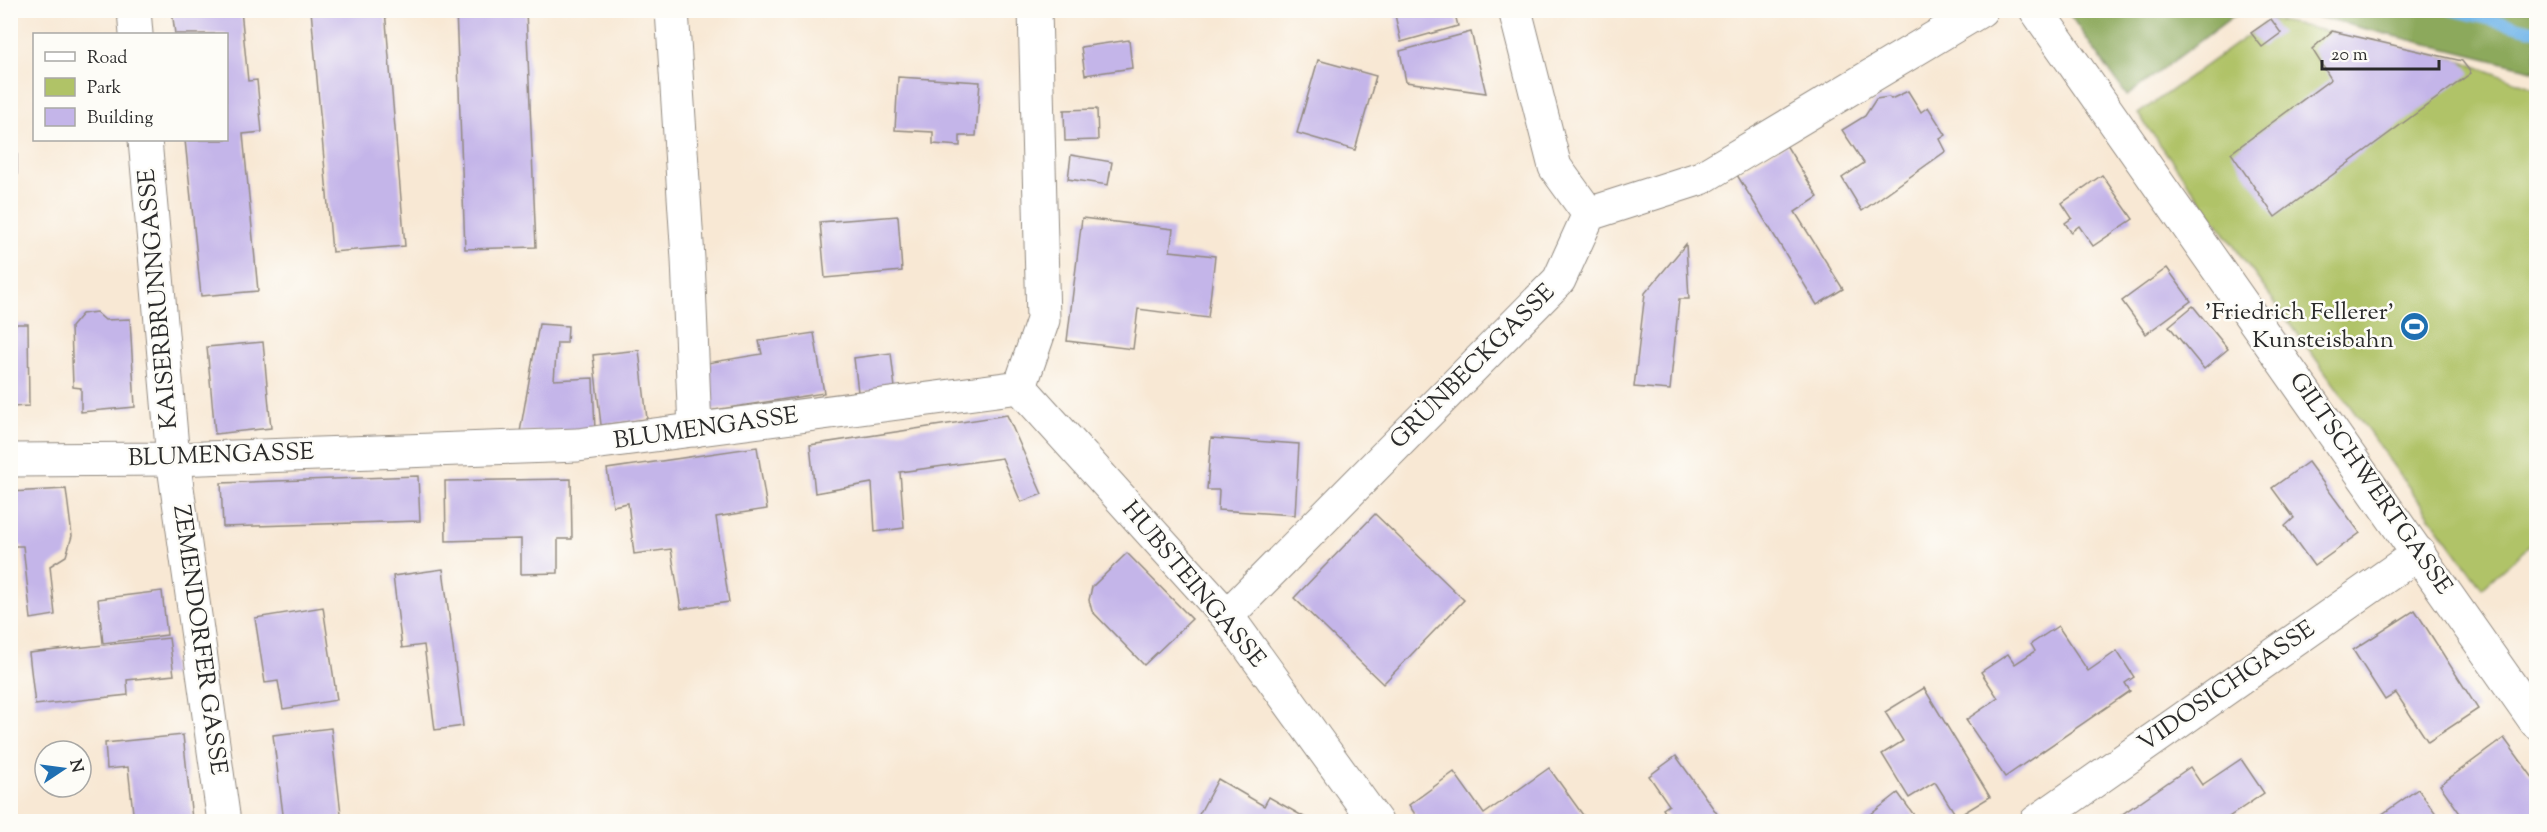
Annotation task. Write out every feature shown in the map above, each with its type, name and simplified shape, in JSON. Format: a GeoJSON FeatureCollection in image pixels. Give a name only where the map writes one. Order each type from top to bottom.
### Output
{"type":"FeatureCollection","features":[{"type":"Feature","properties":{"kind":"street"},"geometry":{"type":"LineString","coordinates":[[134,10],[136,33]]}},
{"type":"Feature","properties":{"kind":"street"},"geometry":{"type":"LineString","coordinates":[[672,10],[688,259],[695,430]]}},
{"type":"Feature","properties":{"kind":"street"},"geometry":{"type":"LineString","coordinates":[[1020,387],[1043,320],[1035,10]]}},
{"type":"Feature","properties":{"kind":"street"},"geometry":{"type":"LineString","coordinates":[[1515,10],[1555,167],[1589,214],[1701,178],[1981,10]]}},
{"type":"Feature","properties":{"kind":"street","name":"GILTSCHWERTGASSE"},"geometry":{"type":"LineString","coordinates":[[2036,10],[2536,722]]}},
{"type":"Feature","properties":{"kind":"street","name":"KAISERBRUNNGASSE"},"geometry":{"type":"LineString","coordinates":[[145,141],[173,459]]}},
{"type":"Feature","properties":{"kind":"street","name":"GRÜNBECKGASSE"},"geometry":{"type":"LineString","coordinates":[[1227,616],[1559,280],[1589,214]]}},
{"type":"Feature","properties":{"kind":"street","name":"BLUMENGASSE"},"geometry":{"type":"LineString","coordinates":[[10,460],[173,459],[578,445],[1020,387]]}},
{"type":"Feature","properties":{"kind":"street","name":"HUBSTEINGASSE"},"geometry":{"type":"LineString","coordinates":[[1020,387],[1227,616],[1376,822]]}},
{"type":"Feature","properties":{"kind":"street","name":"ZEMENDORFER GASSE"},"geometry":{"type":"LineString","coordinates":[[173,459],[224,822]]}},
{"type":"Feature","properties":{"kind":"street","name":"VIDOSICHGASSE"},"geometry":{"type":"LineString","coordinates":[[2036,822],[2419,553]]}},
{"type":"Feature","properties":{"kind":"green space"},"geometry":{"type":"Polygon","coordinates":[[[2067,11],[2240,11],[2127,96],[2067,11]]]}},
{"type":"Feature","properties":{"kind":"green space"},"geometry":{"type":"Polygon","coordinates":[[[2293,11],[2536,11],[2536,71],[2293,11]]]}},
{"type":"Feature","properties":{"kind":"green space","name":"'Friedrich Fellerer' Kunsteisbahn"},"geometry":{"type":"Polygon","coordinates":[[[2271,19],[2462,61],[2536,89],[2536,540],[2482,588],[2138,114],[2271,19]]]}},
{"type":"Feature","properties":{"kind":"building"},"geometry":{"type":"Polygon","coordinates":[[[172,10],[241,10],[248,81],[257,80],[262,132],[243,134],[258,291],[201,296],[185,141],[228,141],[228,33],[175,33],[172,10]]]}},
{"type":"Feature","properties":{"kind":"building"},"geometry":{"type":"Polygon","coordinates":[[[311,10],[385,10],[405,246],[332,252],[311,10]]]}},
{"type":"Feature","properties":{"kind":"building"},"geometry":{"type":"Polygon","coordinates":[[[456,10],[526,10],[536,247],[465,249],[456,10]]]}},
{"type":"Feature","properties":{"kind":"building"},"geometry":{"type":"Polygon","coordinates":[[[1412,10],[1454,10],[1458,26],[1401,42],[1395,15],[1412,10]]]}},
{"type":"Feature","properties":{"kind":"building"},"geometry":{"type":"Polygon","coordinates":[[[2271,19],[2281,33],[2262,47],[2251,33],[2271,19]]]}},
{"type":"Feature","properties":{"kind":"building"},"geometry":{"type":"Polygon","coordinates":[[[2332,31],[2462,61],[2471,73],[2275,217],[2231,153],[2331,79],[2312,49],[2332,31]]]}},
{"type":"Feature","properties":{"kind":"building"},"geometry":{"type":"Polygon","coordinates":[[[1471,32],[1486,93],[1406,82],[1400,51],[1471,32]]]}},
{"type":"Feature","properties":{"kind":"building"},"geometry":{"type":"Polygon","coordinates":[[[1129,40],[1132,68],[1085,75],[1081,47],[1129,40]]]}},
{"type":"Feature","properties":{"kind":"building"},"geometry":{"type":"Polygon","coordinates":[[[1318,60],[1376,76],[1355,150],[1297,133],[1318,60]]]}},
{"type":"Feature","properties":{"kind":"building"},"geometry":{"type":"Polygon","coordinates":[[[898,77],[980,82],[976,136],[960,136],[960,146],[933,144],[933,132],[895,130],[898,77]]]}},
{"type":"Feature","properties":{"kind":"building"},"geometry":{"type":"Polygon","coordinates":[[[1908,91],[1921,112],[1928,107],[1946,135],[1940,139],[1946,151],[1862,211],[1842,178],[1864,163],[1842,130],[1865,116],[1876,99],[1889,97],[1891,99],[1908,91]]]}},
{"type":"Feature","properties":{"kind":"building"},"geometry":{"type":"Polygon","coordinates":[[[1097,109],[1098,140],[1065,141],[1064,110],[1097,109]]]}},
{"type":"Feature","properties":{"kind":"building"},"geometry":{"type":"Polygon","coordinates":[[[10,119],[17,119],[17,174],[10,175],[10,119]]]}},
{"type":"Feature","properties":{"kind":"building"},"geometry":{"type":"Polygon","coordinates":[[[1786,145],[1818,197],[1795,212],[1843,289],[1817,305],[1737,175],[1786,145]]]}},
{"type":"Feature","properties":{"kind":"building"},"geometry":{"type":"Polygon","coordinates":[[[1071,155],[1112,162],[1108,185],[1068,179],[1071,155]]]}},
{"type":"Feature","properties":{"kind":"building"},"geometry":{"type":"Polygon","coordinates":[[[2102,175],[2133,219],[2093,246],[2079,226],[2071,232],[2065,223],[2072,218],[2062,203],[2102,175]]]}},
{"type":"Feature","properties":{"kind":"building"},"geometry":{"type":"Polygon","coordinates":[[[898,216],[902,271],[825,278],[820,222],[898,216]]]}},
{"type":"Feature","properties":{"kind":"building"},"geometry":{"type":"Polygon","coordinates":[[[1082,218],[1173,229],[1170,251],[1215,256],[1208,318],[1138,309],[1133,349],[1067,341],[1082,218]]]}},
{"type":"Feature","properties":{"kind":"building"},"geometry":{"type":"Polygon","coordinates":[[[1686,244],[1689,299],[1679,299],[1670,390],[1634,387],[1645,293],[1686,244]]]}},
{"type":"Feature","properties":{"kind":"building"},"geometry":{"type":"Polygon","coordinates":[[[2167,268],[2191,301],[2146,334],[2122,301],[2167,268]]]}},
{"type":"Feature","properties":{"kind":"building"},"geometry":{"type":"Polygon","coordinates":[[[2193,306],[2228,349],[2204,369],[2169,326],[2193,306]]]}},
{"type":"Feature","properties":{"kind":"building"},"geometry":{"type":"Polygon","coordinates":[[[96,312],[105,320],[130,319],[135,407],[81,412],[81,388],[73,387],[71,327],[82,314],[96,312]]]}},
{"type":"Feature","properties":{"kind":"building"},"geometry":{"type":"Polygon","coordinates":[[[10,324],[28,324],[29,406],[10,407],[10,324]]]}},
{"type":"Feature","properties":{"kind":"building"},"geometry":{"type":"Polygon","coordinates":[[[539,324],[568,326],[567,343],[557,343],[554,380],[593,378],[595,432],[520,432],[539,324]]]}},
{"type":"Feature","properties":{"kind":"building"},"geometry":{"type":"Polygon","coordinates":[[[814,333],[824,393],[708,411],[701,364],[762,354],[759,341],[814,333]]]}},
{"type":"Feature","properties":{"kind":"building"},"geometry":{"type":"Polygon","coordinates":[[[263,342],[271,428],[215,434],[207,347],[263,342]]]}},
{"type":"Feature","properties":{"kind":"building"},"geometry":{"type":"Polygon","coordinates":[[[639,350],[647,419],[601,425],[593,355],[639,350]]]}},
{"type":"Feature","properties":{"kind":"building"},"geometry":{"type":"Polygon","coordinates":[[[891,353],[895,388],[858,392],[854,358],[891,353]]]}},
{"type":"Feature","properties":{"kind":"building"},"geometry":{"type":"Polygon","coordinates":[[[1007,415],[1042,494],[1021,502],[1002,458],[900,472],[904,528],[875,532],[872,483],[815,493],[810,445],[1007,415]]]}},
{"type":"Feature","properties":{"kind":"building"},"geometry":{"type":"Polygon","coordinates":[[[1211,438],[1299,444],[1295,515],[1218,510],[1219,490],[1207,490],[1211,438]]]}},
{"type":"Feature","properties":{"kind":"building"},"geometry":{"type":"Polygon","coordinates":[[[757,447],[767,509],[716,517],[729,602],[681,609],[671,549],[634,554],[628,503],[613,506],[607,469],[757,447]]]}},
{"type":"Feature","properties":{"kind":"building"},"geometry":{"type":"Polygon","coordinates":[[[2308,462],[2360,533],[2314,566],[2285,526],[2294,518],[2272,488],[2308,462]]]}},
{"type":"Feature","properties":{"kind":"building"},"geometry":{"type":"Polygon","coordinates":[[[418,476],[420,521],[223,527],[221,483],[418,476]]]}},
{"type":"Feature","properties":{"kind":"building"},"geometry":{"type":"Polygon","coordinates":[[[571,479],[572,539],[558,539],[558,573],[521,574],[521,539],[446,541],[445,481],[571,479]]]}},
{"type":"Feature","properties":{"kind":"building"},"geometry":{"type":"Polygon","coordinates":[[[66,489],[72,536],[66,556],[50,566],[55,615],[31,619],[23,546],[10,546],[10,492],[66,489]]]}},
{"type":"Feature","properties":{"kind":"building"},"geometry":{"type":"Polygon","coordinates":[[[1375,514],[1464,600],[1383,684],[1294,598],[1375,514]]]}},
{"type":"Feature","properties":{"kind":"building"},"geometry":{"type":"Polygon","coordinates":[[[1127,553],[1192,619],[1144,665],[1092,611],[1089,600],[1092,587],[1127,553]]]}},
{"type":"Feature","properties":{"kind":"building"},"geometry":{"type":"Polygon","coordinates":[[[443,569],[463,726],[435,730],[424,645],[402,648],[393,576],[443,569]]]}},
{"type":"Feature","properties":{"kind":"building"},"geometry":{"type":"Polygon","coordinates":[[[162,591],[167,635],[103,643],[98,599],[162,591]]]}},
{"type":"Feature","properties":{"kind":"building"},"geometry":{"type":"Polygon","coordinates":[[[323,607],[337,700],[283,709],[278,681],[265,683],[255,618],[323,607]]]}},
{"type":"Feature","properties":{"kind":"building"},"geometry":{"type":"Polygon","coordinates":[[[2415,610],[2478,709],[2428,742],[2396,693],[2385,700],[2353,650],[2415,610]]]}},
{"type":"Feature","properties":{"kind":"building"},"geometry":{"type":"Polygon","coordinates":[[[2058,626],[2088,671],[2117,651],[2134,677],[2125,683],[2130,691],[2005,777],[1966,720],[1998,698],[1981,672],[2008,654],[2015,664],[2035,651],[2031,644],[2058,626]]]}},
{"type":"Feature","properties":{"kind":"building"},"geometry":{"type":"Polygon","coordinates":[[[169,638],[174,675],[127,680],[128,695],[35,705],[29,653],[169,638]]]}},
{"type":"Feature","properties":{"kind":"building"},"geometry":{"type":"Polygon","coordinates":[[[1924,688],[1990,797],[1957,817],[1935,782],[1909,798],[1882,754],[1903,741],[1885,712],[1924,688]]]}},
{"type":"Feature","properties":{"kind":"building"},"geometry":{"type":"Polygon","coordinates":[[[331,728],[342,822],[284,822],[273,735],[331,728]]]}},
{"type":"Feature","properties":{"kind":"building"},"geometry":{"type":"Polygon","coordinates":[[[183,735],[192,819],[134,822],[128,767],[107,769],[105,743],[183,735]]]}},
{"type":"Feature","properties":{"kind":"building"},"geometry":{"type":"Polygon","coordinates":[[[2504,738],[2536,782],[2536,822],[2466,822],[2440,785],[2504,738]]]}},
{"type":"Feature","properties":{"kind":"building"},"geometry":{"type":"Polygon","coordinates":[[[1676,756],[1723,822],[1671,822],[1663,809],[1669,805],[1649,776],[1676,756]]]}},
{"type":"Feature","properties":{"kind":"building"},"geometry":{"type":"Polygon","coordinates":[[[2241,759],[2264,793],[2226,819],[2228,822],[2111,822],[2190,767],[2202,785],[2241,759]]]}},
{"type":"Feature","properties":{"kind":"building"},"geometry":{"type":"Polygon","coordinates":[[[1549,768],[1588,822],[1420,822],[1409,805],[1454,772],[1484,814],[1549,768]]]}},
{"type":"Feature","properties":{"kind":"building"},"geometry":{"type":"Polygon","coordinates":[[[1218,779],[1264,806],[1269,797],[1313,822],[1195,822],[1218,779]]]}},
{"type":"Feature","properties":{"kind":"building"},"geometry":{"type":"Polygon","coordinates":[[[2418,789],[2437,815],[2427,822],[2371,822],[2418,789]]]}},
{"type":"Feature","properties":{"kind":"building"},"geometry":{"type":"Polygon","coordinates":[[[1898,793],[1919,822],[1861,822],[1898,793]]]}},
{"type":"Feature","properties":{"kind":"waterway"},"geometry":{"type":"LineString","coordinates":[[2451,10],[2536,31]]}},
{"type":"Feature","properties":{"kind":"place","name":"'Friedrich Fellerer' Kunsteisbahn"},"geometry":{"type":"Point","coordinates":[2415,327]}}]}
